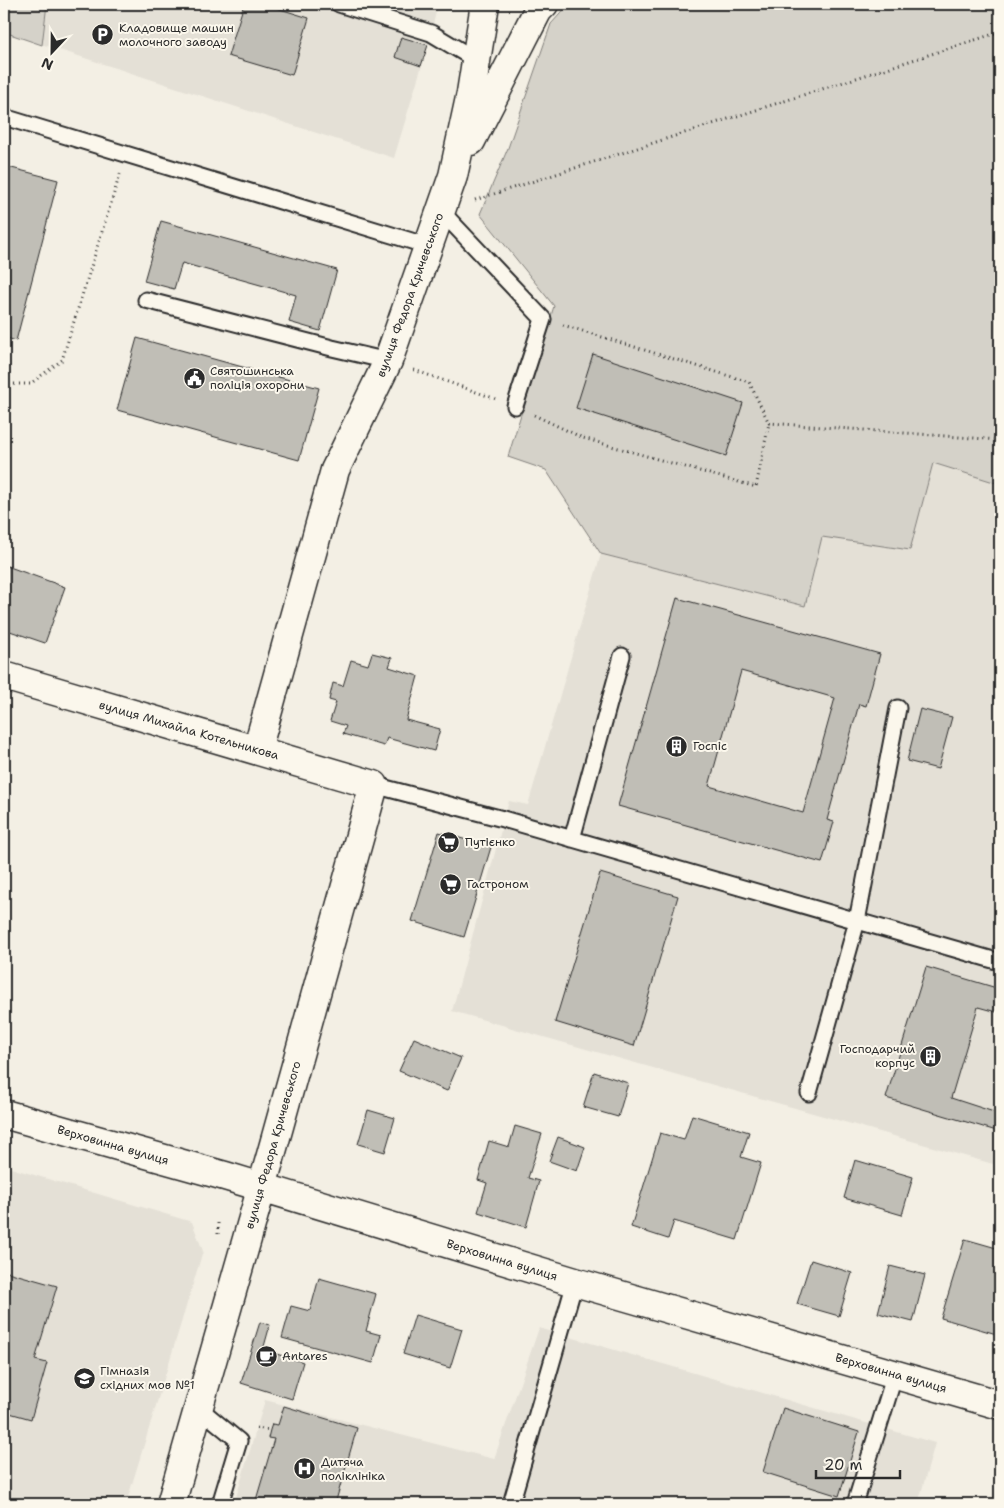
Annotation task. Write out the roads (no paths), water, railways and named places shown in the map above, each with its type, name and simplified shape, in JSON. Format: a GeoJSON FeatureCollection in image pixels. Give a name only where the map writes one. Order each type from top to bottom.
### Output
{"type":"FeatureCollection","features":[{"type":"Feature","properties":{"kind":"street","name":"вулиця Федора Кричевського"},"geometry":{"type":"LineString","coordinates":[[257,750],[335,470],[388,361],[453,176],[471,93],[485,4]]}},
{"type":"Feature","properties":{"kind":"street"},"geometry":{"type":"LineString","coordinates":[[453,176],[538,10],[544,4]]}},
{"type":"Feature","properties":{"kind":"street","name":"вулиця Михайла Котельникова"},"geometry":{"type":"LineString","coordinates":[[4,676],[374,785]]}},
{"type":"Feature","properties":{"kind":"street","name":"вулиця Федора Кричевського"},"geometry":{"type":"LineString","coordinates":[[171,1504],[374,785]]}},
{"type":"Feature","properties":{"kind":"street","name":"Верховинна вулиця"},"geometry":{"type":"LineString","coordinates":[[4,1114],[261,1187],[575,1282],[1000,1405]]}},
{"type":"Feature","properties":{"kind":"lane"},"geometry":{"type":"LineString","coordinates":[[339,4],[430,33],[476,60]]}},
{"type":"Feature","properties":{"kind":"lane"},"geometry":{"type":"LineString","coordinates":[[4,117],[428,246]]}},
{"type":"Feature","properties":{"kind":"lane"},"geometry":{"type":"LineString","coordinates":[[441,211],[543,319],[515,406]]}},
{"type":"Feature","properties":{"kind":"lane"},"geometry":{"type":"LineString","coordinates":[[146,300],[388,361]]}},
{"type":"Feature","properties":{"kind":"lane"},"geometry":{"type":"LineString","coordinates":[[572,839],[622,656]]}},
{"type":"Feature","properties":{"kind":"lane"},"geometry":{"type":"LineString","coordinates":[[810,1093],[857,921],[898,708]]}},
{"type":"Feature","properties":{"kind":"lane"},"geometry":{"type":"LineString","coordinates":[[374,785],[503,818],[1000,962]]}},
{"type":"Feature","properties":{"kind":"lane"},"geometry":{"type":"LineString","coordinates":[[510,1504],[575,1282]]}},
{"type":"Feature","properties":{"kind":"lane"},"geometry":{"type":"LineString","coordinates":[[854,1504],[895,1374]]}},
{"type":"Feature","properties":{"kind":"lane"},"geometry":{"type":"LineString","coordinates":[[199,1408],[239,1441],[220,1504]]}},
{"type":"Feature","properties":{"kind":"place","name":"Кладовище машин молочного заводу"},"geometry":{"type":"Point","coordinates":[103,35]}},
{"type":"Feature","properties":{"kind":"place","name":"Святошинська поліція охорони"},"geometry":{"type":"Point","coordinates":[194,378]}},
{"type":"Feature","properties":{"kind":"place","name":"Госпіс"},"geometry":{"type":"Point","coordinates":[677,746]}},
{"type":"Feature","properties":{"kind":"place","name":"Путієнко"},"geometry":{"type":"Point","coordinates":[449,842]}},
{"type":"Feature","properties":{"kind":"place","name":"Гастроном"},"geometry":{"type":"Point","coordinates":[451,884]}},
{"type":"Feature","properties":{"kind":"place","name":"Господарчий корпус"},"geometry":{"type":"Point","coordinates":[931,1056]}},
{"type":"Feature","properties":{"kind":"place","name":"Antares"},"geometry":{"type":"Point","coordinates":[266,1356]}},
{"type":"Feature","properties":{"kind":"place","name":"Гімназія східних мов №1"},"geometry":{"type":"Point","coordinates":[84,1378]}},
{"type":"Feature","properties":{"kind":"place","name":"Дитяча поліклініка"},"geometry":{"type":"Point","coordinates":[305,1469]}}]}
